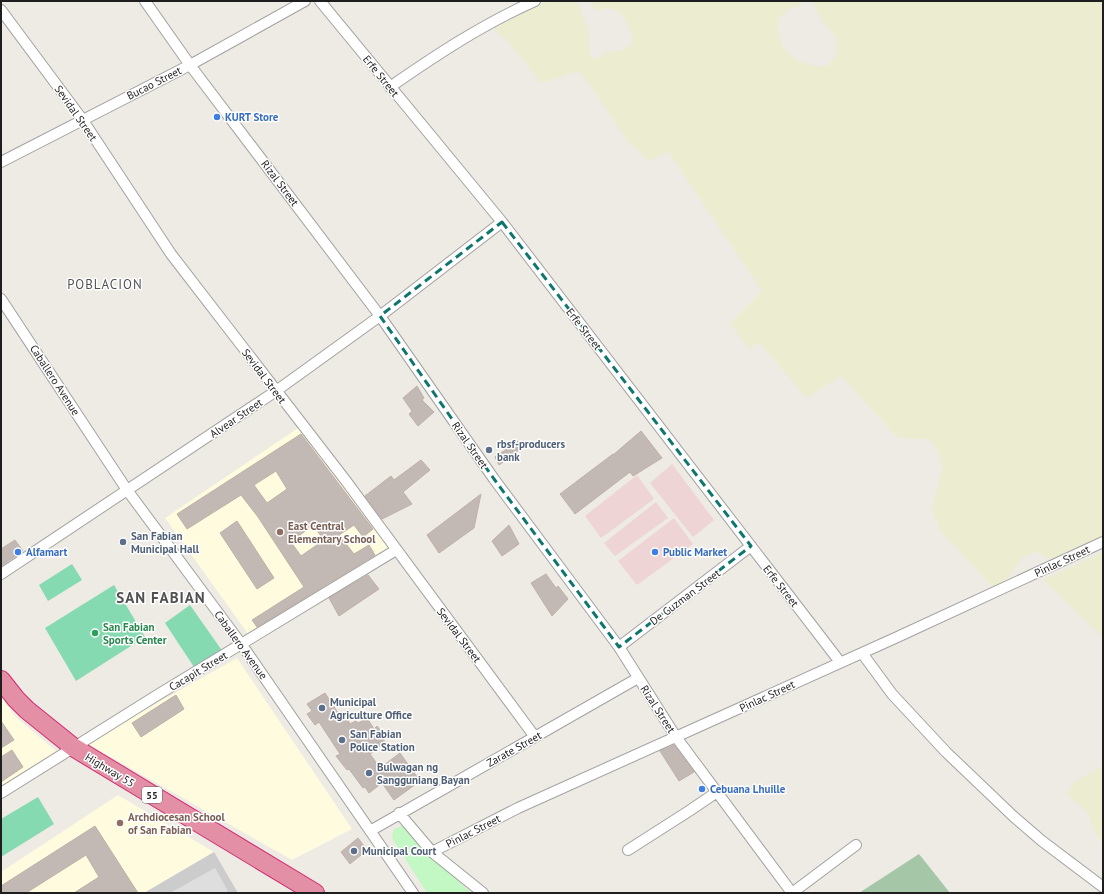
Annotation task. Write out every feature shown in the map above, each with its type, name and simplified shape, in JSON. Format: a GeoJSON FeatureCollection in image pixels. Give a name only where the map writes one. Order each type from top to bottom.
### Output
{"type":"FeatureCollection","features":[{"type":"Feature","properties":{"kind":"highway","name":"Highway 55"},"geometry":{"type":"LineString","coordinates":[[1,680],[27,710],[73,748],[315,893]]}},
{"type":"Feature","properties":{"kind":"street","name":"Rizal Street"},"geometry":{"type":"LineString","coordinates":[[144,1],[190,65],[380,316],[494,479],[619,647],[676,737],[792,893]]}},
{"type":"Feature","properties":{"kind":"street","name":"Bucao Street"},"geometry":{"type":"LineString","coordinates":[[1,162],[82,119],[190,65],[305,1]]}},
{"type":"Feature","properties":{"kind":"street","name":"Erfe Street"},"geometry":{"type":"LineString","coordinates":[[320,1],[502,222],[840,662]]}},
{"type":"Feature","properties":{"kind":"street"},"geometry":{"type":"LineString","coordinates":[[390,87],[438,54],[512,11],[533,1]]}},
{"type":"Feature","properties":{"kind":"street","name":"Sevidal Street"},"geometry":{"type":"LineString","coordinates":[[1,10],[82,119],[171,254],[346,481],[535,737]]}},
{"type":"Feature","properties":{"kind":"street","name":"Alvear Street"},"geometry":{"type":"LineString","coordinates":[[1,574],[276,391],[380,316],[502,222]]}},
{"type":"Feature","properties":{"kind":"street","name":"Caballero Avenue"},"geometry":{"type":"LineString","coordinates":[[1,299],[127,490],[242,644],[413,893]]}},
{"type":"Feature","properties":{"kind":"street","name":"Pinlac Street"},"geometry":{"type":"LineString","coordinates":[[432,852],[518,808],[862,653],[1103,542]]}},
{"type":"Feature","properties":{"kind":"street","name":"De Guzman Street"},"geometry":{"type":"LineString","coordinates":[[619,647],[751,546]]}},
{"type":"Feature","properties":{"kind":"street","name":"Cacapit Street"},"geometry":{"type":"LineString","coordinates":[[1,793],[396,550]]}},
{"type":"Feature","properties":{"kind":"street"},"geometry":{"type":"LineString","coordinates":[[862,653],[892,694],[946,752],[1030,831],[1103,887]]}},
{"type":"Feature","properties":{"kind":"street","name":"Zarate Street"},"geometry":{"type":"LineString","coordinates":[[370,830],[638,678]]}},
{"type":"Feature","properties":{"kind":"street"},"geometry":{"type":"LineString","coordinates":[[628,850],[717,792]]}},
{"type":"Feature","properties":{"kind":"street"},"geometry":{"type":"LineString","coordinates":[[398,813],[432,852],[483,893]]}},
{"type":"Feature","properties":{"kind":"street"},"geometry":{"type":"LineString","coordinates":[[792,893],[856,845]]}},
{"type":"Feature","properties":{"kind":"highlighted area"},"geometry":{"type":"Polygon","coordinates":[[[502,222],[751,546],[619,647],[494,479],[380,316],[502,222]]]}},
{"type":"Feature","properties":{"kind":"shaded area","name":"East Central Elementary School"},"geometry":{"type":"Polygon","coordinates":[[[304,424],[397,546],[251,638],[165,518],[304,424]]]}},
{"type":"Feature","properties":{"kind":"shaded area","name":"Public Market"},"geometry":{"type":"Polygon","coordinates":[[[672,464],[714,520],[693,537],[650,483],[672,464]]]}},
{"type":"Feature","properties":{"kind":"shaded area"},"geometry":{"type":"Polygon","coordinates":[[[637,475],[654,499],[601,538],[585,516],[637,475]]]}},
{"type":"Feature","properties":{"kind":"shaded area","name":"Public Market"},"geometry":{"type":"Polygon","coordinates":[[[656,502],[668,518],[615,556],[604,543],[656,502]]]}},
{"type":"Feature","properties":{"kind":"shaded area","name":"Public Market"},"geometry":{"type":"Polygon","coordinates":[[[674,518],[693,544],[637,585],[618,561],[674,518]]]}},
{"type":"Feature","properties":{"kind":"shaded area"},"geometry":{"type":"Polygon","coordinates":[[[237,658],[352,829],[292,860],[86,743],[237,658]]]}},
{"type":"Feature","properties":{"kind":"shaded area"},"geometry":{"type":"Polygon","coordinates":[[[1,697],[16,717],[56,751],[1,786],[1,697]]]}},
{"type":"Feature","properties":{"kind":"shaded area","name":"Archdiocesan School of San Fabian"},"geometry":{"type":"Polygon","coordinates":[[[118,795],[214,852],[144,893],[1,893],[1,872],[118,795]]]}},
{"type":"Feature","properties":{"kind":"shaded area"},"geometry":{"type":"Polygon","coordinates":[[[214,852],[238,893],[144,893],[214,852]]]}},
{"type":"Feature","properties":{"kind":"shaded area"},"geometry":{"type":"Polygon","coordinates":[[[215,868],[228,891],[224,893],[170,893],[215,868]]]}},
{"type":"Feature","properties":{"kind":"green space"},"geometry":{"type":"Polygon","coordinates":[[[548,1],[577,1],[589,31],[591,58],[596,59],[606,52],[621,51],[632,44],[632,36],[628,24],[619,12],[608,8],[596,11],[590,1],[804,1],[799,6],[788,10],[779,18],[778,32],[783,47],[795,59],[813,66],[827,66],[837,54],[836,36],[823,23],[812,1],[1103,1],[1103,536],[1052,560],[1042,554],[1034,552],[1022,558],[1005,581],[993,588],[940,530],[932,509],[942,471],[939,453],[930,439],[898,438],[841,376],[807,398],[759,342],[749,349],[730,323],[762,291],[668,151],[649,161],[629,143],[588,82],[578,71],[541,83],[507,40],[493,29],[548,1]]]}},
{"type":"Feature","properties":{"kind":"green space"},"geometry":{"type":"Polygon","coordinates":[[[1103,552],[1103,637],[1043,580],[1103,552]]]}},
{"type":"Feature","properties":{"kind":"green space"},"geometry":{"type":"Polygon","coordinates":[[[72,564],[82,580],[48,601],[39,585],[72,564]]]}},
{"type":"Feature","properties":{"kind":"green space","name":"San Fabian Sports Center"},"geometry":{"type":"Polygon","coordinates":[[[114,585],[145,637],[76,681],[45,628],[114,585]]]}},
{"type":"Feature","properties":{"kind":"green space"},"geometry":{"type":"Polygon","coordinates":[[[190,605],[223,652],[196,670],[165,623],[190,605]]]}},
{"type":"Feature","properties":{"kind":"green space"},"geometry":{"type":"Polygon","coordinates":[[[1103,766],[1103,844],[1094,829],[1088,813],[1068,795],[1073,783],[1103,766]]]}},
{"type":"Feature","properties":{"kind":"green space"},"geometry":{"type":"Polygon","coordinates":[[[38,797],[54,824],[1,857],[1,819],[38,797]]]}},
{"type":"Feature","properties":{"kind":"green space"},"geometry":{"type":"Polygon","coordinates":[[[405,826],[427,852],[471,893],[427,893],[392,838],[394,829],[405,826]]]}},
{"type":"Feature","properties":{"kind":"green space"},"geometry":{"type":"Polygon","coordinates":[[[919,854],[950,893],[859,893],[919,854]]]}},
{"type":"Feature","properties":{"kind":"building"},"geometry":{"type":"Polygon","coordinates":[[[417,386],[424,398],[422,400],[434,412],[418,426],[409,414],[412,411],[403,398],[417,386]]]}},
{"type":"Feature","properties":{"kind":"building"},"geometry":{"type":"Polygon","coordinates":[[[641,431],[662,458],[633,476],[630,472],[575,514],[560,494],[613,455],[641,431]]]}},
{"type":"Feature","properties":{"kind":"building"},"geometry":{"type":"Polygon","coordinates":[[[301,434],[373,529],[363,537],[354,525],[339,535],[354,554],[369,545],[375,555],[257,627],[252,620],[304,587],[258,517],[241,495],[187,529],[177,514],[301,434]],[[276,471],[254,485],[267,503],[287,489],[276,471]],[[313,525],[291,542],[301,556],[324,540],[313,525]]]}},
{"type":"Feature","properties":{"kind":"building"},"geometry":{"type":"Polygon","coordinates":[[[518,441],[522,448],[499,465],[495,457],[518,441]]]}},
{"type":"Feature","properties":{"kind":"building"},"geometry":{"type":"Polygon","coordinates":[[[421,460],[430,470],[403,492],[412,504],[382,519],[365,496],[391,476],[394,480],[421,460]]]}},
{"type":"Feature","properties":{"kind":"building"},"geometry":{"type":"Polygon","coordinates":[[[481,494],[474,528],[439,553],[427,535],[481,494]]]}},
{"type":"Feature","properties":{"kind":"building"},"geometry":{"type":"Polygon","coordinates":[[[237,521],[274,578],[257,589],[220,533],[237,521]]]}},
{"type":"Feature","properties":{"kind":"building"},"geometry":{"type":"Polygon","coordinates":[[[509,525],[519,544],[502,556],[492,541],[509,525]]]}},
{"type":"Feature","properties":{"kind":"building"},"geometry":{"type":"Polygon","coordinates":[[[15,540],[23,551],[1,566],[1,549],[15,540]]]}},
{"type":"Feature","properties":{"kind":"building"},"geometry":{"type":"Polygon","coordinates":[[[546,574],[556,588],[558,586],[568,599],[552,616],[531,583],[546,574]]]}},
{"type":"Feature","properties":{"kind":"building"},"geometry":{"type":"Polygon","coordinates":[[[368,575],[379,589],[339,616],[329,598],[368,575]]]}},
{"type":"Feature","properties":{"kind":"building"},"geometry":{"type":"Polygon","coordinates":[[[325,693],[342,719],[346,717],[350,724],[356,721],[358,723],[367,718],[374,729],[377,726],[383,734],[381,736],[385,742],[370,754],[380,768],[400,753],[420,781],[394,800],[382,783],[369,793],[365,787],[363,788],[349,769],[347,770],[336,756],[340,754],[319,722],[315,725],[307,714],[312,711],[307,704],[325,693]]]}},
{"type":"Feature","properties":{"kind":"building"},"geometry":{"type":"Polygon","coordinates":[[[176,695],[184,709],[141,737],[132,723],[176,695]]]}},
{"type":"Feature","properties":{"kind":"building"},"geometry":{"type":"Polygon","coordinates":[[[1,721],[14,740],[1,748],[1,721]]]}},
{"type":"Feature","properties":{"kind":"building"},"geometry":{"type":"Polygon","coordinates":[[[674,745],[694,772],[679,781],[660,751],[674,745]]]}},
{"type":"Feature","properties":{"kind":"building"},"geometry":{"type":"Polygon","coordinates":[[[12,750],[23,767],[1,782],[1,757],[12,750]]]}},
{"type":"Feature","properties":{"kind":"building"},"geometry":{"type":"Polygon","coordinates":[[[95,826],[138,893],[74,893],[99,877],[86,855],[26,893],[1,893],[1,886],[95,826]]]}},
{"type":"Feature","properties":{"kind":"building","name":"Municipal Court"},"geometry":{"type":"Polygon","coordinates":[[[358,838],[367,850],[350,864],[341,852],[358,838]]]}},
{"type":"Feature","properties":{"kind":"place","name":"KURT Store"},"geometry":{"type":"Point","coordinates":[217,117]}},
{"type":"Feature","properties":{"kind":"place","name":"rbsf-producers bank"},"geometry":{"type":"Point","coordinates":[489,450]}},
{"type":"Feature","properties":{"kind":"place","name":"East Central Elementary School"},"geometry":{"type":"Point","coordinates":[280,532]}},
{"type":"Feature","properties":{"kind":"place","name":"San Fabian Municipal Hall"},"geometry":{"type":"Point","coordinates":[123,542]}},
{"type":"Feature","properties":{"kind":"place","name":"Alfamart"},"geometry":{"type":"Point","coordinates":[18,552]}},
{"type":"Feature","properties":{"kind":"place","name":"Public Market"},"geometry":{"type":"Point","coordinates":[655,552]}},
{"type":"Feature","properties":{"kind":"place","name":"San Fabian Sports Center"},"geometry":{"type":"Point","coordinates":[95,633]}},
{"type":"Feature","properties":{"kind":"place","name":"Municipal Agriculture Office"},"geometry":{"type":"Point","coordinates":[322,708]}},
{"type":"Feature","properties":{"kind":"place","name":"San Fabian Police Station"},"geometry":{"type":"Point","coordinates":[342,740]}},
{"type":"Feature","properties":{"kind":"place","name":"Bulwagan ng Sangguniang Bayan"},"geometry":{"type":"Point","coordinates":[369,773]}},
{"type":"Feature","properties":{"kind":"place","name":"Cebuana Lhuille"},"geometry":{"type":"Point","coordinates":[702,789]}},
{"type":"Feature","properties":{"kind":"place","name":"Archdiocesan School of San Fabian"},"geometry":{"type":"Point","coordinates":[120,823]}},
{"type":"Feature","properties":{"kind":"place","name":"Municipal Court"},"geometry":{"type":"Point","coordinates":[354,851]}},
{"type":"Feature","properties":{"kind":"district","name":"POBLACION"},"geometry":{"type":"Point","coordinates":[105,284]}},
{"type":"Feature","properties":{"kind":"district","name":"SAN FABIAN"},"geometry":{"type":"Point","coordinates":[161,598]}}]}
